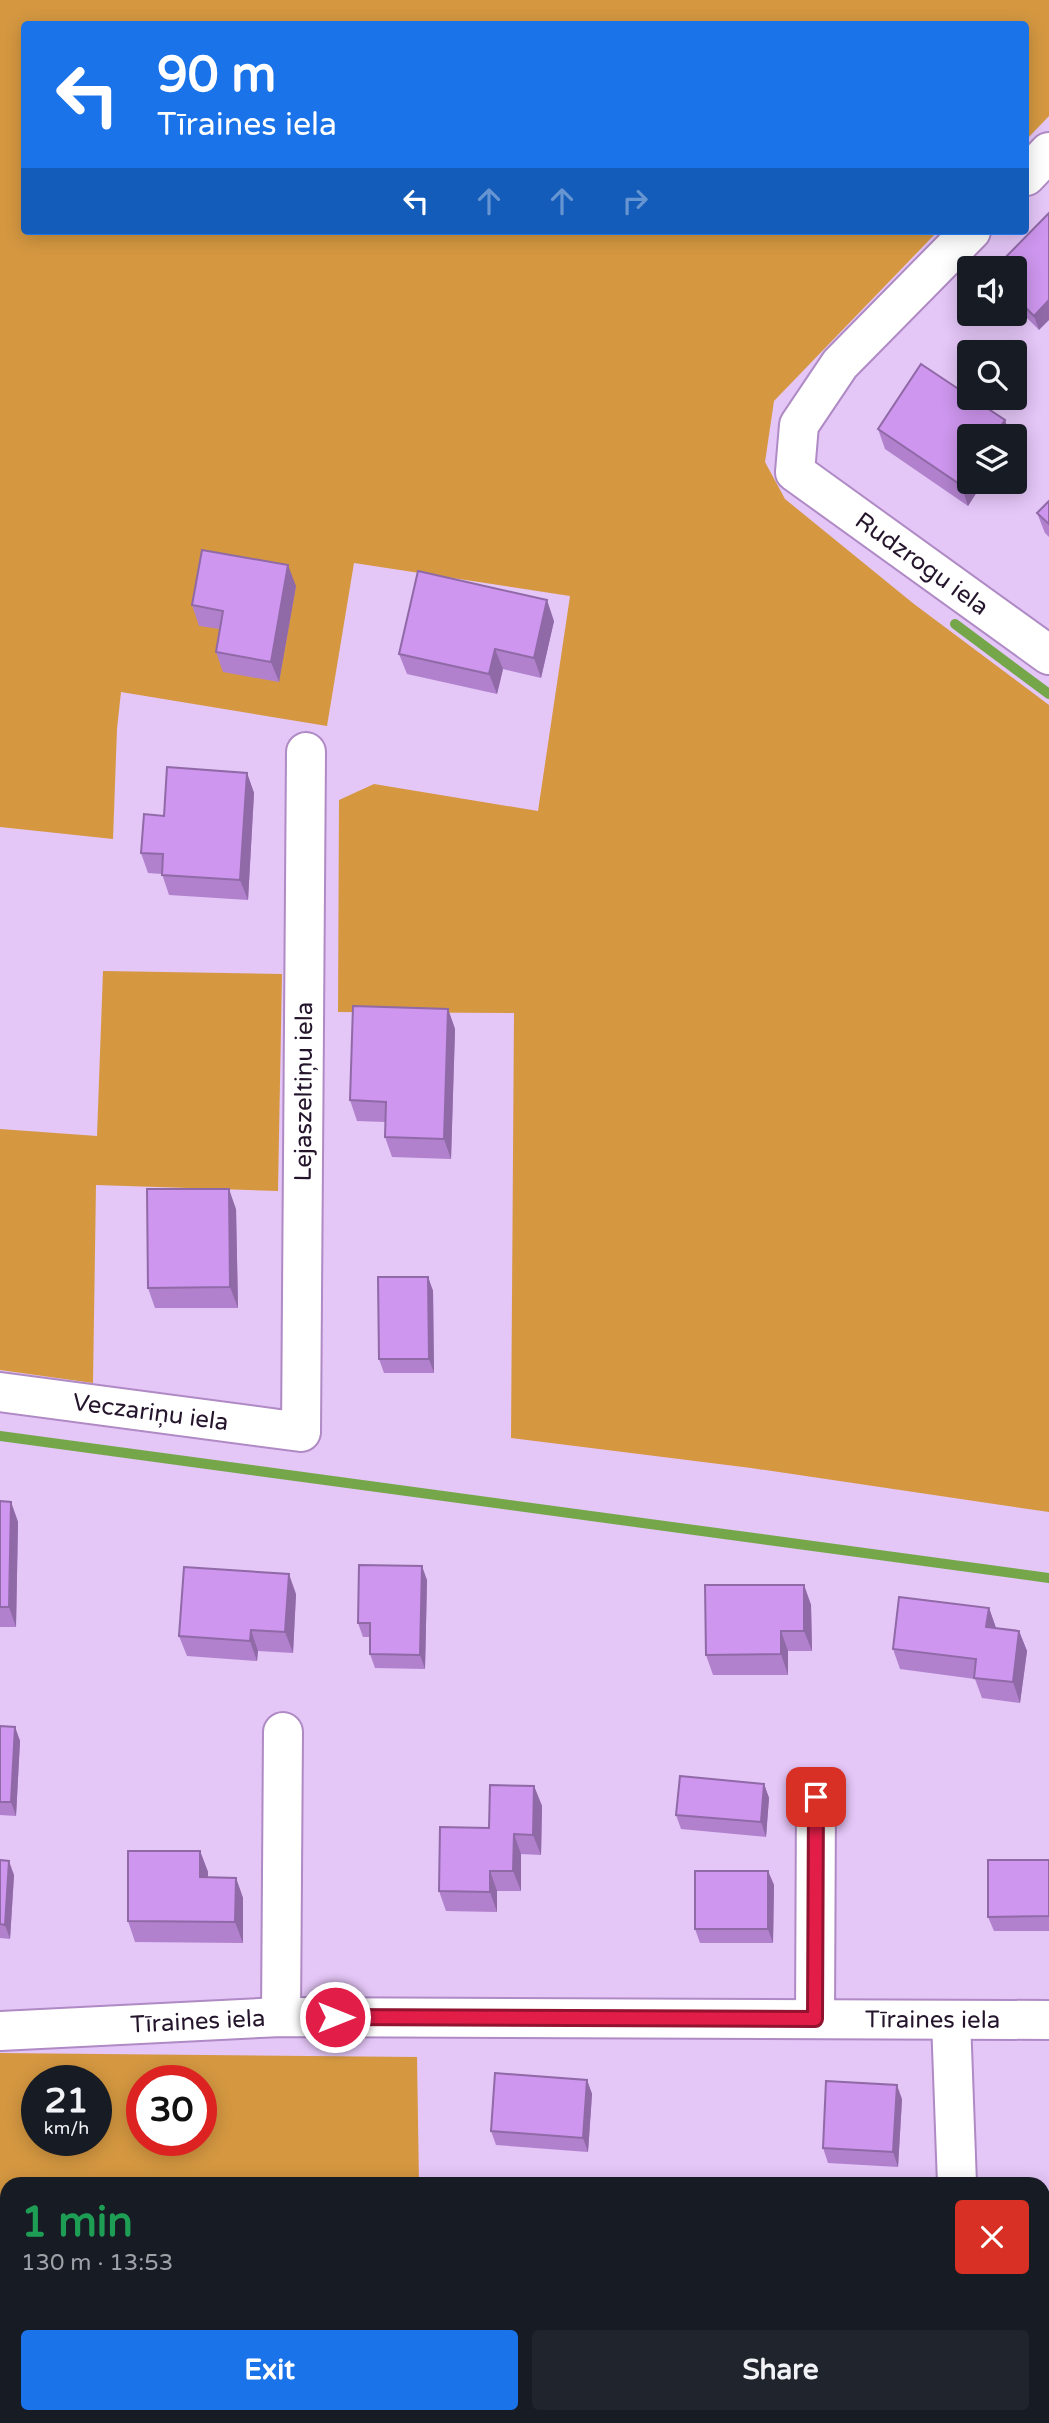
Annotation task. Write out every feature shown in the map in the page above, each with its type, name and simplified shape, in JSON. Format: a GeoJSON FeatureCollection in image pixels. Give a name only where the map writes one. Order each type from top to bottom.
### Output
{"type":"FeatureCollection","features":[{"type":"Feature","properties":{"kind":"street"},"geometry":{"type":"LineString","coordinates":[[1029,173],[1049,152]]}},
{"type":"Feature","properties":{"kind":"street","name":"Rudzrogu iela"},"geometry":{"type":"LineString","coordinates":[[967,235],[840,364],[799,425],[795,472],[1049,654]]}},
{"type":"Feature","properties":{"kind":"street","name":"Lejaszeltiņu iela"},"geometry":{"type":"LineString","coordinates":[[301,1432],[306,752]]}},
{"type":"Feature","properties":{"kind":"street","name":"Veczariņu iela"},"geometry":{"type":"LineString","coordinates":[[0,1392],[301,1432]]}},
{"type":"Feature","properties":{"kind":"street"},"geometry":{"type":"LineString","coordinates":[[281,2017],[283,1732]]}},
{"type":"Feature","properties":{"kind":"street"},"geometry":{"type":"LineString","coordinates":[[815,2019],[816,1797]]}},
{"type":"Feature","properties":{"kind":"street","name":"Tīraines iela"},"geometry":{"type":"LineString","coordinates":[[0,2031],[281,2017],[1049,2020]]}},
{"type":"Feature","properties":{"kind":"street"},"geometry":{"type":"LineString","coordinates":[[951,2020],[957,2177]]}},
{"type":"Feature","properties":{"kind":"shaded area"},"geometry":{"type":"Polygon","coordinates":[[[0,0],[1049,0],[1049,116],[1029,137],[1029,21],[21,21],[21,235],[934,235],[774,401],[765,462],[785,499],[914,604],[1049,705],[1049,1512],[751,1468],[511,1438],[514,1013],[338,1012],[339,800],[374,784],[538,811],[570,596],[354,563],[327,726],[121,692],[113,839],[0,827],[0,0]]]}},
{"type":"Feature","properties":{"kind":"shaded area"},"geometry":{"type":"Polygon","coordinates":[[[103,971],[282,974],[278,1191],[96,1185],[93,1383],[0,1370],[0,1129],[97,1136],[103,971]]]}},
{"type":"Feature","properties":{"kind":"shaded area"},"geometry":{"type":"Polygon","coordinates":[[[0,2053],[417,2057],[419,2177],[0,2177],[0,2053]]]}},
{"type":"Feature","properties":{"kind":"building"},"geometry":{"type":"Polygon","coordinates":[[[1049,213],[1049,300],[1034,316],[1027,309],[1027,256],[1007,256],[1049,213]]]}},
{"type":"Feature","properties":{"kind":"building"},"geometry":{"type":"Polygon","coordinates":[[[921,364],[957,388],[957,410],[990,410],[1005,420],[1002,424],[957,424],[957,482],[878,429],[921,364]]]}},
{"type":"Feature","properties":{"kind":"building"},"geometry":{"type":"Polygon","coordinates":[[[1049,501],[1049,524],[1037,513],[1049,501]]]}},
{"type":"Feature","properties":{"kind":"building"},"geometry":{"type":"Polygon","coordinates":[[[202,550],[288,565],[271,662],[216,652],[223,611],[192,605],[202,550]]]}},
{"type":"Feature","properties":{"kind":"building"},"geometry":{"type":"Polygon","coordinates":[[[418,571],[547,600],[534,658],[495,649],[489,674],[399,654],[418,571]]]}},
{"type":"Feature","properties":{"kind":"building"},"geometry":{"type":"Polygon","coordinates":[[[167,767],[247,773],[240,880],[162,875],[163,854],[141,853],[144,814],[164,816],[167,767]]]}},
{"type":"Feature","properties":{"kind":"building"},"geometry":{"type":"Polygon","coordinates":[[[353,1006],[448,1009],[444,1139],[385,1137],[386,1102],[350,1100],[353,1006]]]}},
{"type":"Feature","properties":{"kind":"building"},"geometry":{"type":"Polygon","coordinates":[[[147,1189],[229,1189],[230,1287],[148,1288],[147,1189]]]}},
{"type":"Feature","properties":{"kind":"building"},"geometry":{"type":"Polygon","coordinates":[[[378,1277],[428,1277],[429,1359],[379,1359],[378,1277]]]}},
{"type":"Feature","properties":{"kind":"building"},"geometry":{"type":"Polygon","coordinates":[[[0,1501],[11,1502],[9,1607],[0,1607],[0,1501]]]}},
{"type":"Feature","properties":{"kind":"building"},"geometry":{"type":"Polygon","coordinates":[[[359,1565],[422,1566],[420,1655],[370,1654],[370,1623],[358,1623],[359,1565]]]}},
{"type":"Feature","properties":{"kind":"building"},"geometry":{"type":"Polygon","coordinates":[[[184,1567],[289,1574],[285,1632],[251,1630],[250,1641],[179,1636],[184,1567]]]}},
{"type":"Feature","properties":{"kind":"building"},"geometry":{"type":"Polygon","coordinates":[[[705,1585],[804,1585],[804,1631],[781,1631],[781,1654],[706,1655],[705,1585]]]}},
{"type":"Feature","properties":{"kind":"building"},"geometry":{"type":"Polygon","coordinates":[[[899,1597],[989,1608],[986,1627],[1019,1631],[1013,1682],[974,1678],[976,1659],[893,1649],[899,1597]]]}},
{"type":"Feature","properties":{"kind":"building"},"geometry":{"type":"Polygon","coordinates":[[[0,1726],[15,1727],[11,1802],[0,1802],[0,1726]]]}},
{"type":"Feature","properties":{"kind":"building"},"geometry":{"type":"Polygon","coordinates":[[[680,1776],[764,1784],[761,1822],[676,1815],[680,1776]]]}},
{"type":"Feature","properties":{"kind":"building"},"geometry":{"type":"Polygon","coordinates":[[[490,1785],[534,1786],[533,1835],[514,1834],[513,1871],[490,1871],[490,1892],[439,1891],[440,1827],[489,1828],[490,1785]]]}},
{"type":"Feature","properties":{"kind":"building"},"geometry":{"type":"Polygon","coordinates":[[[128,1851],[200,1851],[200,1877],[236,1878],[235,1922],[128,1921],[128,1851]]]}},
{"type":"Feature","properties":{"kind":"building"},"geometry":{"type":"Polygon","coordinates":[[[0,1860],[9,1861],[5,1925],[0,1924],[0,1860]]]}},
{"type":"Feature","properties":{"kind":"building"},"geometry":{"type":"Polygon","coordinates":[[[988,1860],[1049,1860],[1049,1916],[988,1917],[988,1860]]]}},
{"type":"Feature","properties":{"kind":"building"},"geometry":{"type":"Polygon","coordinates":[[[695,1871],[768,1871],[768,1929],[695,1929],[695,1871]]]}},
{"type":"Feature","properties":{"kind":"building"},"geometry":{"type":"Polygon","coordinates":[[[495,2073],[587,2080],[583,2138],[491,2131],[495,2073]]]}},
{"type":"Feature","properties":{"kind":"building"},"geometry":{"type":"Polygon","coordinates":[[[826,2081],[897,2085],[893,2152],[823,2148],[826,2081]]]}},
{"type":"Feature","properties":{"kind":"waterway"},"geometry":{"type":"LineString","coordinates":[[955,624],[1049,694]]}},
{"type":"Feature","properties":{"kind":"waterway"},"geometry":{"type":"LineString","coordinates":[[0,1436],[1049,1578]]}},
{"type":"Feature","properties":{"kind":"route"},"geometry":{"type":"LineString","coordinates":[[335,2017],[815,2019],[816,1797]]}}]}
